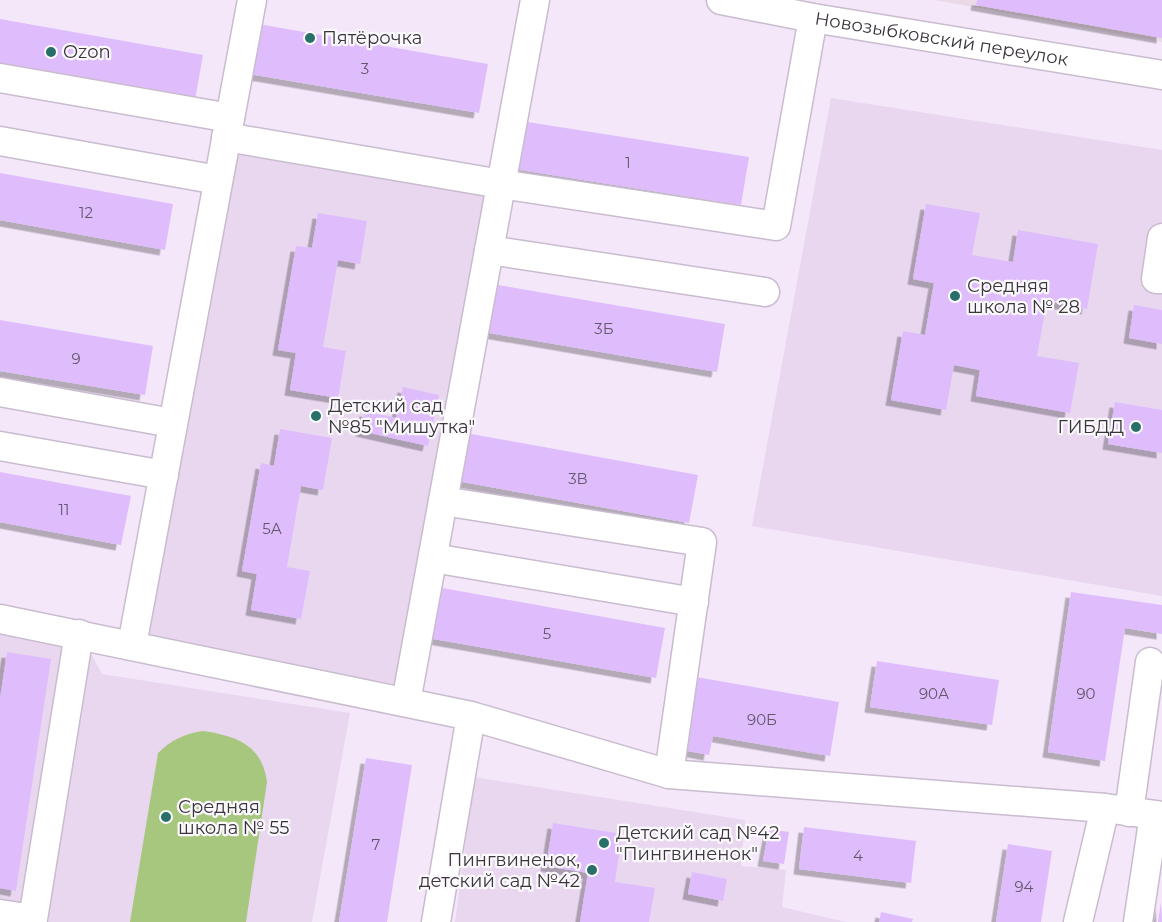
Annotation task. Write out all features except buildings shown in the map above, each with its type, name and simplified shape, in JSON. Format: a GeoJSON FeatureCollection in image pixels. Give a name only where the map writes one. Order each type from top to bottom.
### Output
{"type":"FeatureCollection","features":[{"type":"Feature","properties":{"kind":"street"},"geometry":{"type":"LineString","coordinates":[[132,645],[252,0]]}},
{"type":"Feature","properties":{"kind":"street"},"geometry":{"type":"LineString","coordinates":[[406,702],[535,0]]}},
{"type":"Feature","properties":{"kind":"street","name":"Новозыбковский переулок"},"geometry":{"type":"LineString","coordinates":[[721,0],[763,4],[813,18],[1162,75]]}},
{"type":"Feature","properties":{"kind":"street"},"geometry":{"type":"LineString","coordinates":[[0,78],[501,184],[776,226],[813,18]]}},
{"type":"Feature","properties":{"kind":"street"},"geometry":{"type":"LineString","coordinates":[[0,141],[219,180]]}},
{"type":"Feature","properties":{"kind":"street"},"geometry":{"type":"LineString","coordinates":[[1162,238],[1156,279],[1162,279]]}},
{"type":"Feature","properties":{"kind":"street"},"geometry":{"type":"LineString","coordinates":[[489,250],[765,292]]}},
{"type":"Feature","properties":{"kind":"street"},"geometry":{"type":"LineString","coordinates":[[0,392],[172,423]]}},
{"type":"Feature","properties":{"kind":"street"},"geometry":{"type":"LineString","coordinates":[[0,446],[164,475]]}},
{"type":"Feature","properties":{"kind":"street"},"geometry":{"type":"LineString","coordinates":[[443,501],[702,542],[669,774]]}},
{"type":"Feature","properties":{"kind":"street"},"geometry":{"type":"LineString","coordinates":[[433,558],[694,602]]}},
{"type":"Feature","properties":{"kind":"street"},"geometry":{"type":"LineString","coordinates":[[0,619],[471,716],[669,774],[1137,813]]}},
{"type":"Feature","properties":{"kind":"street"},"geometry":{"type":"LineString","coordinates":[[0,914],[33,919],[79,634]]}},
{"type":"Feature","properties":{"kind":"street"},"geometry":{"type":"LineString","coordinates":[[1138,922],[1137,813],[1150,662]]}},
{"type":"Feature","properties":{"kind":"street"},"geometry":{"type":"LineString","coordinates":[[436,922],[471,716]]}},
{"type":"Feature","properties":{"kind":"street"},"geometry":{"type":"LineString","coordinates":[[1078,922],[1137,813]]}},
{"type":"Feature","properties":{"kind":"shaded area"},"geometry":{"type":"Polygon","coordinates":[[[935,0],[1162,0],[1162,42],[935,0]]]}},
{"type":"Feature","properties":{"kind":"shaded area","name":"Средняя школа № 28"},"geometry":{"type":"Polygon","coordinates":[[[831,98],[1162,150],[1162,596],[752,526],[831,98]]]}},
{"type":"Feature","properties":{"kind":"shaded area","name":"Детский сад №85 \"Мишутка\""},"geometry":{"type":"Polygon","coordinates":[[[233,151],[487,192],[400,685],[142,639],[233,151]]]}},
{"type":"Feature","properties":{"kind":"shaded area","name":"Средняя школа № 55"},"geometry":{"type":"Polygon","coordinates":[[[0,631],[87,646],[102,674],[350,713],[312,922],[0,922],[0,631]]]}},
{"type":"Feature","properties":{"kind":"shaded area","name":"Детский сад №42 \"Пингвиненок\""},"geometry":{"type":"Polygon","coordinates":[[[474,777],[745,820],[741,866],[786,870],[782,907],[846,922],[455,922],[474,777]]]}},
{"type":"Feature","properties":{"kind":"green space"},"geometry":{"type":"Polygon","coordinates":[[[203,731],[227,736],[246,744],[260,759],[267,782],[246,922],[130,922],[158,753],[179,738],[203,731]]]}},
{"type":"Feature","properties":{"kind":"place","name":"Пятёрочка"},"geometry":{"type":"Point","coordinates":[310,38]}},
{"type":"Feature","properties":{"kind":"place","name":"Ozon"},"geometry":{"type":"Point","coordinates":[51,52]}},
{"type":"Feature","properties":{"kind":"place","name":"Средняя школа № 28"},"geometry":{"type":"Point","coordinates":[955,296]}},
{"type":"Feature","properties":{"kind":"place","name":"Детский сад №85 \"Мишутка\""},"geometry":{"type":"Point","coordinates":[316,416]}},
{"type":"Feature","properties":{"kind":"place","name":"ГИБДД"},"geometry":{"type":"Point","coordinates":[1136,427]}},
{"type":"Feature","properties":{"kind":"place","name":"Средняя школа № 55"},"geometry":{"type":"Point","coordinates":[166,817]}},
{"type":"Feature","properties":{"kind":"place","name":"Детский сад №42 \"Пингвиненок\""},"geometry":{"type":"Point","coordinates":[604,843]}},
{"type":"Feature","properties":{"kind":"place","name":"Пингвиненок, детский сад №42"},"geometry":{"type":"Point","coordinates":[592,870]}}]}
